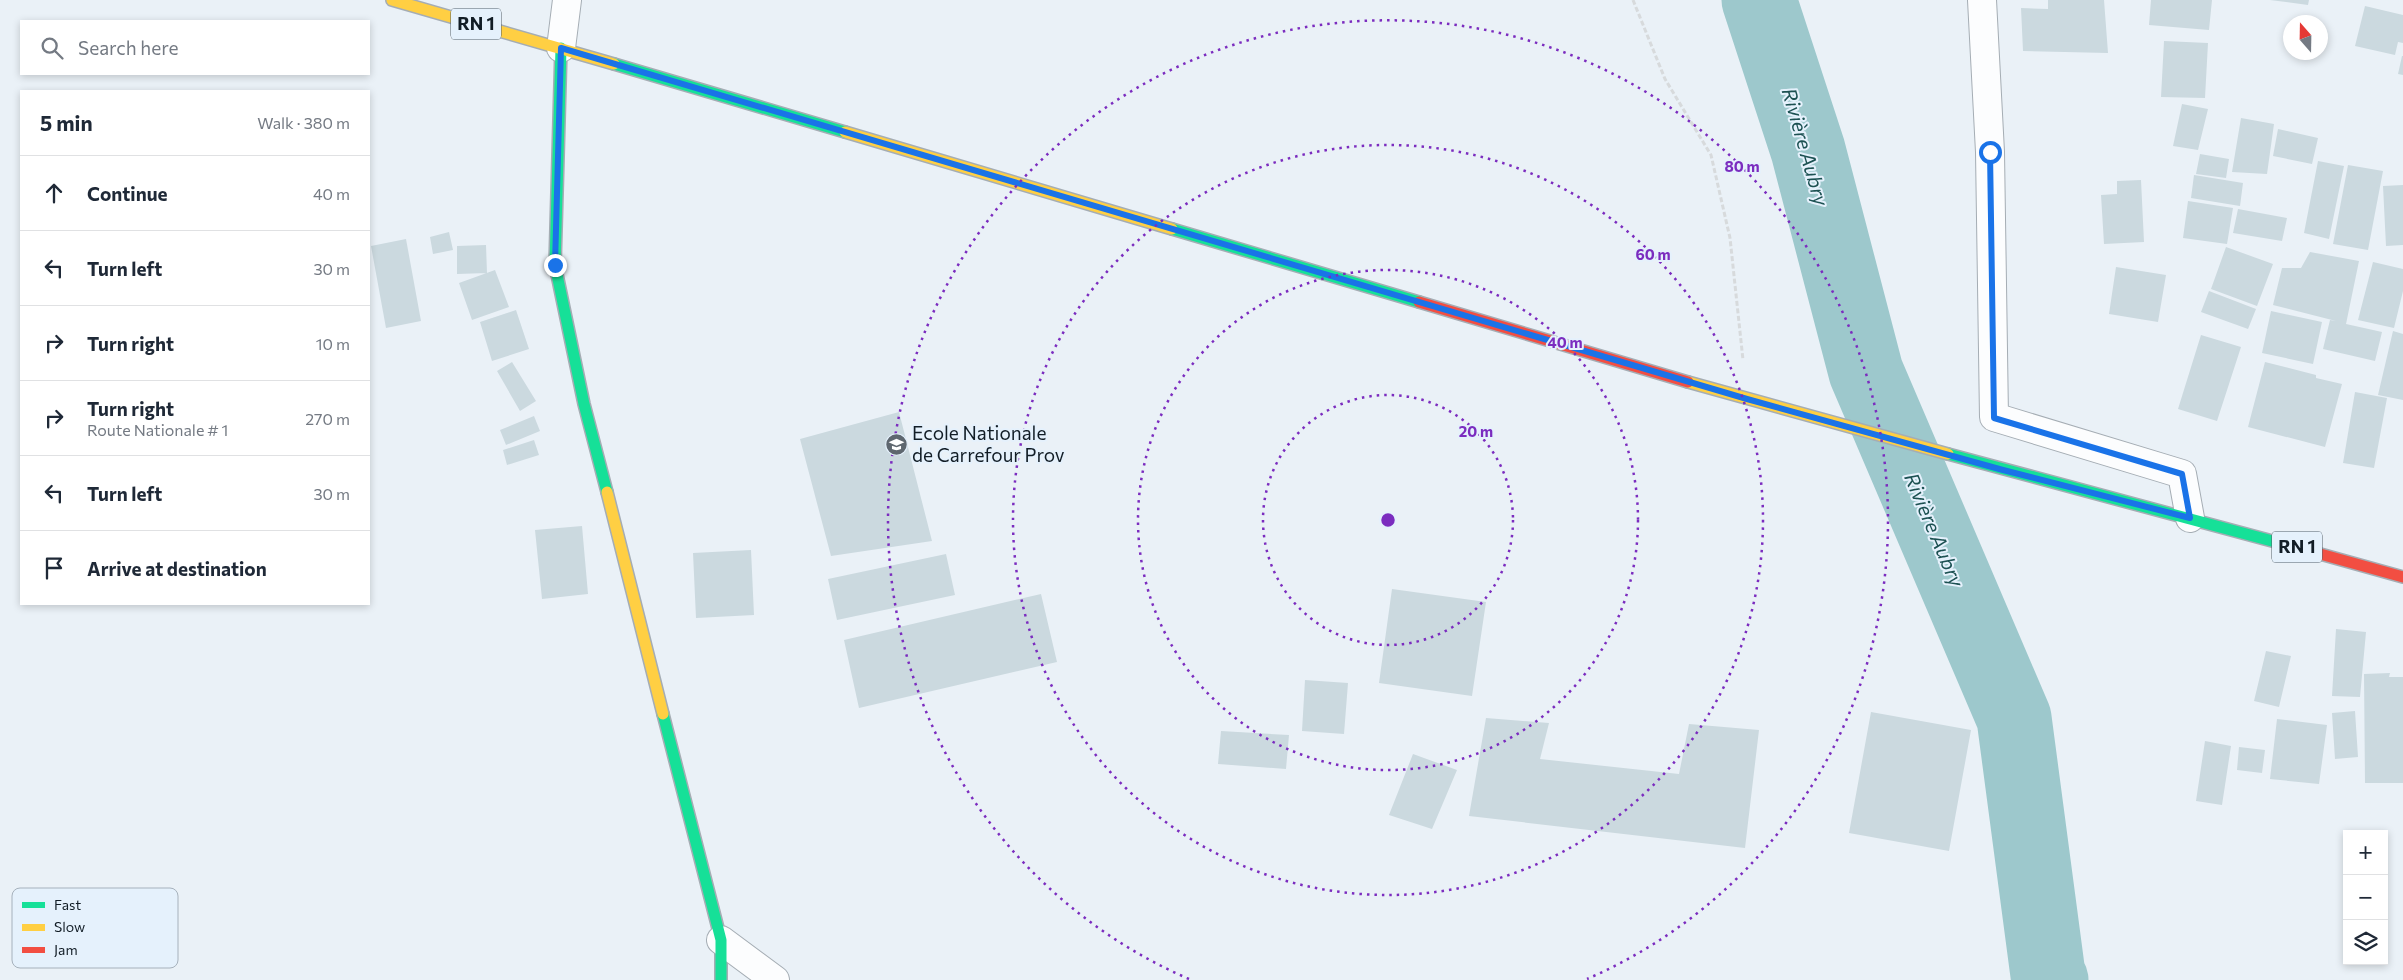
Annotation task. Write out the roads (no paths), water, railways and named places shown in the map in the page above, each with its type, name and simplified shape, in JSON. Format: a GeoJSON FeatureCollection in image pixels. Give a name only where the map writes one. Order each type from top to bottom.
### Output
{"type":"FeatureCollection","features":[{"type":"Feature","properties":{"kind":"main road","name":"RN 1"},"geometry":{"type":"LineString","coordinates":[[392,0],[561,48],[1747,399],[2403,577]]}},
{"type":"Feature","properties":{"kind":"main road"},"geometry":{"type":"LineString","coordinates":[[561,48],[555,265],[584,404],[721,940],[721,980]]}},
{"type":"Feature","properties":{"kind":"street"},"geometry":{"type":"LineString","coordinates":[[561,48],[567,0]]}},
{"type":"Feature","properties":{"kind":"street"},"geometry":{"type":"LineString","coordinates":[[1982,0],[1990,152],[1994,418],[2182,474],[2190,518]]}},
{"type":"Feature","properties":{"kind":"street"},"geometry":{"type":"LineString","coordinates":[[721,940],[775,980]]}},
{"type":"Feature","properties":{"kind":"waterway","name":"Rivière Aubry"},"geometry":{"type":"LineString","coordinates":[[1759,0],[1808,150],[1866,372],[2014,718],[2048,975],[2051,980]]}},
{"type":"Feature","properties":{"kind":"place","name":"Ecole Nationale de Carrefour Prov"},"geometry":{"type":"Point","coordinates":[896,444]}}]}
